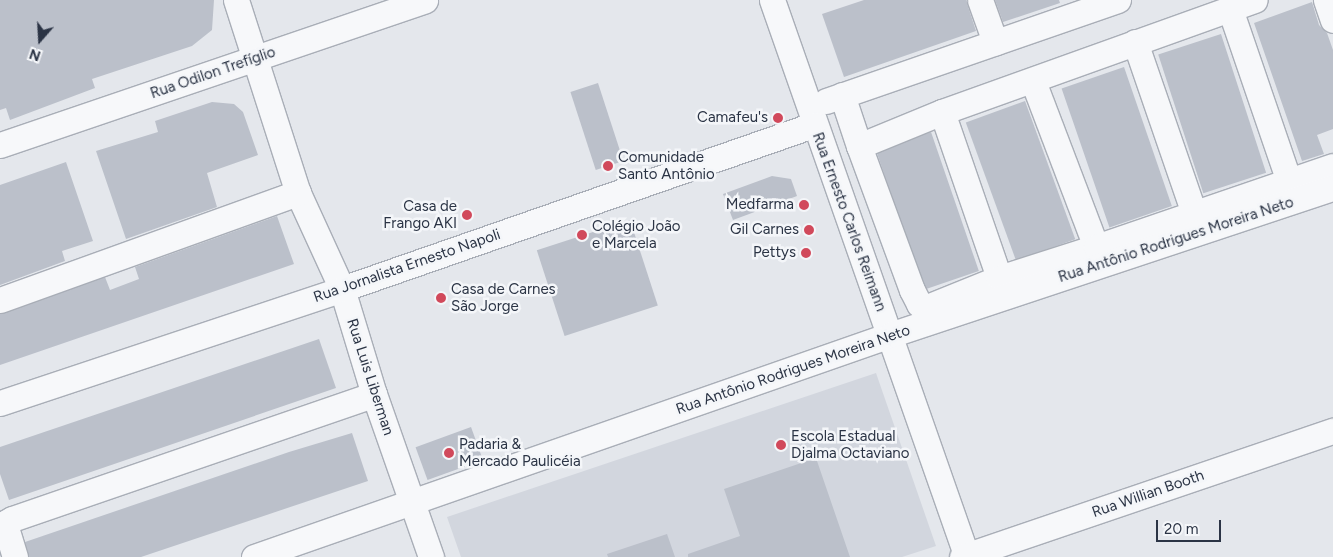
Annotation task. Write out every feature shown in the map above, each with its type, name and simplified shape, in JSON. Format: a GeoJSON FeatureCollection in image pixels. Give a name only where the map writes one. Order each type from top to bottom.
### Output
{"type":"FeatureCollection","features":[{"type":"Feature","properties":{"kind":"street","name":"Rua Luis Liberman"},"geometry":{"type":"LineString","coordinates":[[236,0],[298,193],[342,289],[374,394],[431,557]]}},
{"type":"Feature","properties":{"kind":"street","name":"Rua Odilon Trefíglio"},"geometry":{"type":"LineString","coordinates":[[0,145],[424,0]]}},
{"type":"Feature","properties":{"kind":"street","name":"Rua Ernesto Carlos Reimann"},"geometry":{"type":"LineString","coordinates":[[772,0],[810,116],[890,336],[965,557]]}},
{"type":"Feature","properties":{"kind":"street"},"geometry":{"type":"LineString","coordinates":[[980,0],[995,42]]}},
{"type":"Feature","properties":{"kind":"street","name":"Rua Jornalista Ernesto Napoli"},"geometry":{"type":"LineString","coordinates":[[0,403],[342,289],[810,116],[842,95],[1118,0]]}},
{"type":"Feature","properties":{"kind":"street"},"geometry":{"type":"LineString","coordinates":[[859,146],[942,112],[1255,0]]}},
{"type":"Feature","properties":{"kind":"street"},"geometry":{"type":"LineString","coordinates":[[1326,0],[1333,20]]}},
{"type":"Feature","properties":{"kind":"street"},"geometry":{"type":"LineString","coordinates":[[1230,9],[1289,180]]}},
{"type":"Feature","properties":{"kind":"street"},"geometry":{"type":"LineString","coordinates":[[1135,42],[1194,213]]}},
{"type":"Feature","properties":{"kind":"street"},"geometry":{"type":"LineString","coordinates":[[1033,81],[1099,256]]}},
{"type":"Feature","properties":{"kind":"street"},"geometry":{"type":"LineString","coordinates":[[842,95],[908,281],[919,304],[927,307],[999,278],[1099,256],[1194,213],[1333,166]]}},
{"type":"Feature","properties":{"kind":"street"},"geometry":{"type":"LineString","coordinates":[[942,112],[999,278]]}},
{"type":"Feature","properties":{"kind":"street","name":"Rua Antônio Rodrigues Moreira Neto"},"geometry":{"type":"LineString","coordinates":[[254,557],[890,336],[1099,256],[1333,188]]}},
{"type":"Feature","properties":{"kind":"street"},"geometry":{"type":"LineString","coordinates":[[0,300],[298,193]]}},
{"type":"Feature","properties":{"kind":"street"},"geometry":{"type":"LineString","coordinates":[[15,557],[7,530],[7,522],[12,519],[374,394]]}},
{"type":"Feature","properties":{"kind":"street","name":"Rua Willian Booth"},"geometry":{"type":"LineString","coordinates":[[965,557],[1333,431]]}},
{"type":"Feature","properties":{"kind":"shaded area","name":"Escola Estadual Djalma Octaviano"},"geometry":{"type":"Polygon","coordinates":[[[876,373],[936,546],[902,557],[461,557],[447,517],[876,373]]]}},
{"type":"Feature","properties":{"kind":"building"},"geometry":{"type":"Polygon","coordinates":[[[0,0],[214,0],[212,30],[192,46],[92,79],[95,88],[10,120],[6,108],[0,110],[0,0]]]}},
{"type":"Feature","properties":{"kind":"building"},"geometry":{"type":"Polygon","coordinates":[[[864,0],[966,0],[976,31],[844,77],[822,14],[864,0]]]}},
{"type":"Feature","properties":{"kind":"building"},"geometry":{"type":"Polygon","coordinates":[[[995,0],[1059,0],[1060,3],[1003,22],[995,0]]]}},
{"type":"Feature","properties":{"kind":"building"},"geometry":{"type":"Polygon","coordinates":[[[1312,2],[1319,25],[1327,33],[1333,50],[1333,129],[1317,135],[1324,154],[1302,161],[1254,23],[1312,2]]]}},
{"type":"Feature","properties":{"kind":"building"},"geometry":{"type":"Polygon","coordinates":[[[1221,34],[1266,173],[1203,193],[1158,54],[1221,34]]]}},
{"type":"Feature","properties":{"kind":"building"},"geometry":{"type":"Polygon","coordinates":[[[1124,67],[1172,206],[1109,227],[1062,88],[1124,67]]]}},
{"type":"Feature","properties":{"kind":"building","name":"Comunidade Santo Antônio"},"geometry":{"type":"Polygon","coordinates":[[[598,83],[623,161],[596,170],[570,92],[598,83]]]}},
{"type":"Feature","properties":{"kind":"building"},"geometry":{"type":"Polygon","coordinates":[[[1025,101],[1075,239],[1016,261],[966,123],[1025,101]]]}},
{"type":"Feature","properties":{"kind":"building"},"geometry":{"type":"Polygon","coordinates":[[[212,102],[234,104],[243,112],[258,155],[207,173],[217,207],[126,239],[96,151],[158,132],[155,121],[212,102]]]}},
{"type":"Feature","properties":{"kind":"building"},"geometry":{"type":"Polygon","coordinates":[[[931,132],[979,271],[924,290],[876,151],[931,132]]]}},
{"type":"Feature","properties":{"kind":"building"},"geometry":{"type":"Polygon","coordinates":[[[66,162],[93,241],[62,251],[65,261],[0,285],[0,185],[66,162]]]}},
{"type":"Feature","properties":{"kind":"building"},"geometry":{"type":"Polygon","coordinates":[[[772,176],[791,179],[797,196],[733,220],[723,194],[772,176]]]}},
{"type":"Feature","properties":{"kind":"building"},"geometry":{"type":"Polygon","coordinates":[[[277,216],[294,264],[0,365],[0,314],[105,277],[110,290],[139,279],[135,267],[277,216]]]}},
{"type":"Feature","properties":{"kind":"building","name":"Colégio João e Marcela"},"geometry":{"type":"Polygon","coordinates":[[[630,220],[658,306],[565,336],[537,250],[630,220]]]}},
{"type":"Feature","properties":{"kind":"building"},"geometry":{"type":"Polygon","coordinates":[[[319,339],[336,388],[9,500],[0,474],[0,447],[319,339]]]}},
{"type":"Feature","properties":{"kind":"building","name":"Padaria & Mercado Paulicéia"},"geometry":{"type":"Polygon","coordinates":[[[471,427],[483,460],[428,480],[416,447],[471,427]]]}},
{"type":"Feature","properties":{"kind":"building"},"geometry":{"type":"Polygon","coordinates":[[[352,433],[368,481],[141,557],[29,557],[25,542],[289,452],[352,433]]]}},
{"type":"Feature","properties":{"kind":"building"},"geometry":{"type":"Polygon","coordinates":[[[816,458],[850,557],[688,557],[688,554],[740,536],[724,489],[816,458]]]}},
{"type":"Feature","properties":{"kind":"building"},"geometry":{"type":"Polygon","coordinates":[[[667,534],[675,557],[608,557],[607,554],[667,534]]]}},
{"type":"Feature","properties":{"kind":"place","name":"Camafeu's"},"geometry":{"type":"Point","coordinates":[778,118]}},
{"type":"Feature","properties":{"kind":"place","name":"Comunidade Santo Antônio"},"geometry":{"type":"Point","coordinates":[608,166]}},
{"type":"Feature","properties":{"kind":"place","name":"Medfarma"},"geometry":{"type":"Point","coordinates":[804,205]}},
{"type":"Feature","properties":{"kind":"place","name":"Casa de Frango AKI"},"geometry":{"type":"Point","coordinates":[467,215]}},
{"type":"Feature","properties":{"kind":"place","name":"Gil Carnes"},"geometry":{"type":"Point","coordinates":[809,230]}},
{"type":"Feature","properties":{"kind":"place","name":"Colégio João e Marcela"},"geometry":{"type":"Point","coordinates":[582,235]}},
{"type":"Feature","properties":{"kind":"place","name":"Pettys"},"geometry":{"type":"Point","coordinates":[806,253]}},
{"type":"Feature","properties":{"kind":"place","name":"Casa de Carnes São Jorge"},"geometry":{"type":"Point","coordinates":[441,298]}},
{"type":"Feature","properties":{"kind":"place","name":"Escola Estadual Djalma Octaviano"},"geometry":{"type":"Point","coordinates":[781,445]}},
{"type":"Feature","properties":{"kind":"place","name":"Padaria & Mercado Paulicéia"},"geometry":{"type":"Point","coordinates":[449,453]}}]}
